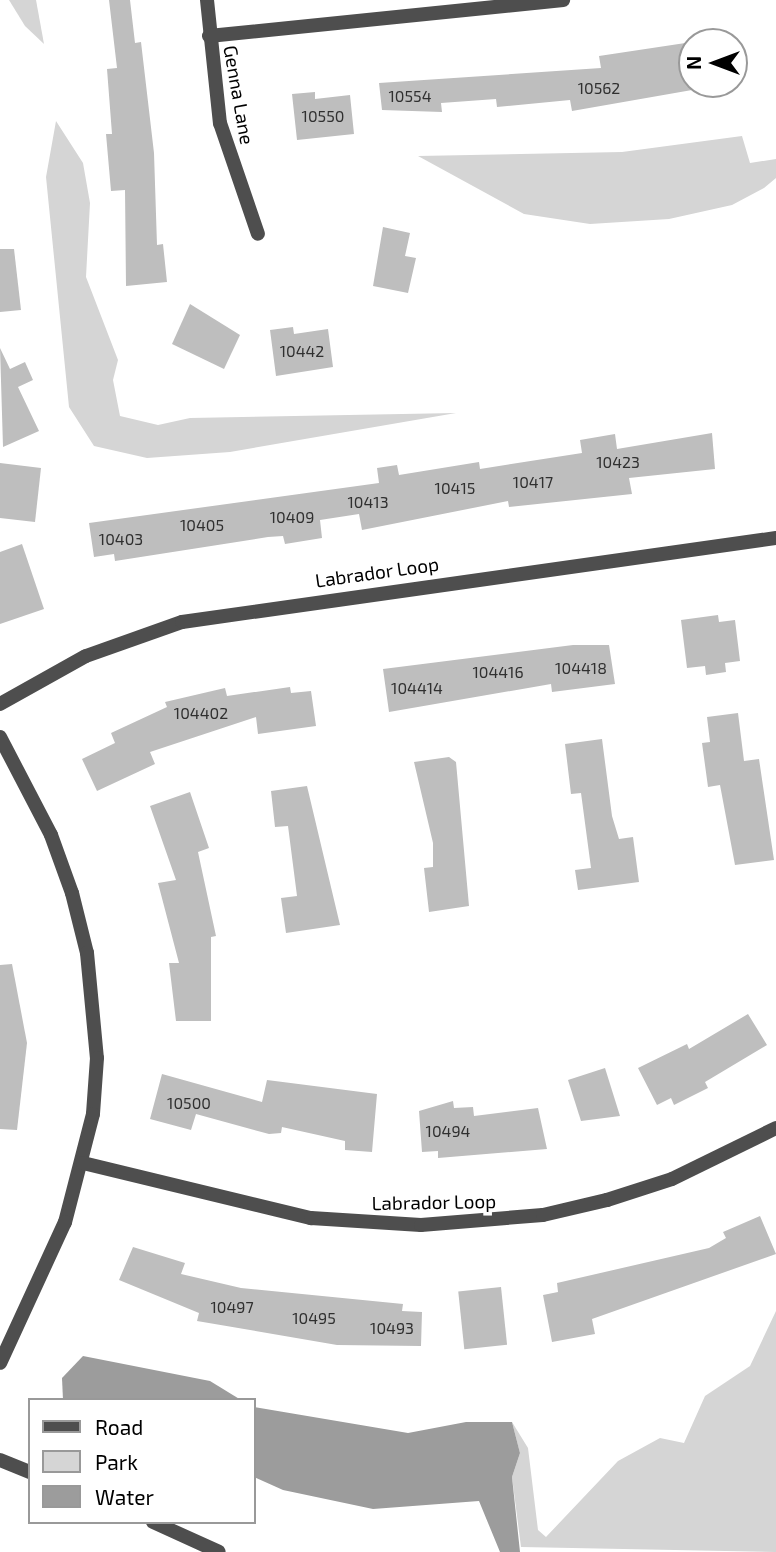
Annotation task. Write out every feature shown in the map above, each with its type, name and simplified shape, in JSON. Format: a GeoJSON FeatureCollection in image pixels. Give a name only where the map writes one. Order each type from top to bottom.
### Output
{"type":"FeatureCollection","features":[{"type":"Feature","properties":{"kind":"street","name":"Genna Lane"},"geometry":{"type":"LineString","coordinates":[[207,0],[220,123],[257,234]]}},
{"type":"Feature","properties":{"kind":"street"},"geometry":{"type":"LineString","coordinates":[[209,36],[563,0]]}},
{"type":"Feature","properties":{"kind":"street","name":"Labrador Loop"},"geometry":{"type":"LineString","coordinates":[[0,704],[86,656],[183,622],[776,538]]}},
{"type":"Feature","properties":{"kind":"street"},"geometry":{"type":"LineString","coordinates":[[0,737],[51,835],[87,953],[97,1058],[83,1163],[65,1222],[0,1363]]}},
{"type":"Feature","properties":{"kind":"street","name":"Labrador Loop"},"geometry":{"type":"LineString","coordinates":[[83,1163],[311,1218],[421,1225],[543,1215],[607,1200],[672,1179],[776,1128]]}},
{"type":"Feature","properties":{"kind":"street"},"geometry":{"type":"LineString","coordinates":[[0,1460],[28,1471]]}},
{"type":"Feature","properties":{"kind":"street"},"geometry":{"type":"LineString","coordinates":[[157,1524],[219,1552]]}},
{"type":"Feature","properties":{"kind":"green space"},"geometry":{"type":"Polygon","coordinates":[[[9,0],[36,0],[44,44],[25,26],[9,0]]]}},
{"type":"Feature","properties":{"kind":"green space"},"geometry":{"type":"Polygon","coordinates":[[[56,121],[83,163],[90,203],[86,277],[118,360],[113,380],[120,416],[158,425],[190,418],[456,413],[230,452],[147,458],[94,446],[69,407],[46,177],[56,121]]]}},
{"type":"Feature","properties":{"kind":"green space"},"geometry":{"type":"Polygon","coordinates":[[[742,136],[750,163],[776,159],[776,178],[764,188],[732,205],[669,219],[590,224],[524,214],[418,156],[622,152],[742,136]]]}},
{"type":"Feature","properties":{"kind":"green space"},"geometry":{"type":"Polygon","coordinates":[[[776,1311],[776,1552],[521,1547],[512,1477],[520,1453],[512,1422],[528,1448],[538,1530],[546,1537],[618,1461],[660,1438],[684,1443],[705,1396],[750,1366],[776,1311]]]}},
{"type":"Feature","properties":{"kind":"water"},"geometry":{"type":"Polygon","coordinates":[[[83,1356],[210,1381],[238,1398],[63,1398],[62,1378],[83,1356]]]}},
{"type":"Feature","properties":{"kind":"water"},"geometry":{"type":"Polygon","coordinates":[[[256,1407],[408,1433],[466,1422],[512,1422],[520,1453],[512,1477],[520,1552],[500,1552],[479,1501],[373,1509],[283,1490],[256,1478],[256,1407]]]}},
{"type":"Feature","properties":{"kind":"building"},"geometry":{"type":"Polygon","coordinates":[[[109,0],[130,0],[135,43],[141,42],[154,153],[157,245],[163,244],[167,282],[126,286],[125,190],[111,191],[106,134],[112,134],[107,69],[117,68],[109,0]]]}},
{"type":"Feature","properties":{"kind":"building"},"geometry":{"type":"Polygon","coordinates":[[[678,44],[678,92],[572,111],[570,100],[497,107],[496,99],[441,103],[442,112],[382,110],[379,83],[601,68],[599,56],[678,44]]]}},
{"type":"Feature","properties":{"kind":"building"},"geometry":{"type":"Polygon","coordinates":[[[315,92],[315,99],[350,95],[354,134],[297,140],[292,94],[315,92]]]}},
{"type":"Feature","properties":{"kind":"building"},"geometry":{"type":"Polygon","coordinates":[[[383,227],[410,233],[405,256],[416,258],[408,293],[373,286],[383,227]]]}},
{"type":"Feature","properties":{"kind":"building"},"geometry":{"type":"Polygon","coordinates":[[[0,249],[14,249],[21,310],[0,312],[0,249]]]}},
{"type":"Feature","properties":{"kind":"building"},"geometry":{"type":"Polygon","coordinates":[[[190,304],[240,335],[224,369],[172,344],[190,304]]]}},
{"type":"Feature","properties":{"kind":"building"},"geometry":{"type":"Polygon","coordinates":[[[293,327],[294,334],[328,329],[333,367],[276,376],[270,330],[293,327]]]}},
{"type":"Feature","properties":{"kind":"building"},"geometry":{"type":"Polygon","coordinates":[[[0,348],[10,369],[25,362],[33,380],[18,387],[39,431],[3,447],[0,348]]]}},
{"type":"Feature","properties":{"kind":"building"},"geometry":{"type":"Polygon","coordinates":[[[712,433],[715,469],[629,478],[632,494],[509,507],[508,501],[362,530],[359,514],[320,520],[322,538],[285,544],[283,536],[268,537],[115,561],[114,554],[94,557],[89,523],[379,483],[377,468],[397,465],[399,475],[479,462],[480,469],[582,453],[580,440],[615,434],[617,449],[712,433]]]}},
{"type":"Feature","properties":{"kind":"building"},"geometry":{"type":"Polygon","coordinates":[[[0,463],[41,468],[35,522],[0,518],[0,463]]]}},
{"type":"Feature","properties":{"kind":"building"},"geometry":{"type":"Polygon","coordinates":[[[22,544],[44,609],[0,624],[0,552],[22,544]]]}},
{"type":"Feature","properties":{"kind":"building"},"geometry":{"type":"Polygon","coordinates":[[[718,615],[719,622],[735,620],[740,661],[725,663],[726,672],[706,675],[705,666],[687,668],[681,620],[718,615]]]}},
{"type":"Feature","properties":{"kind":"building"},"geometry":{"type":"Polygon","coordinates":[[[573,645],[609,645],[615,684],[552,692],[551,684],[389,712],[383,669],[573,645]]]}},
{"type":"Feature","properties":{"kind":"building"},"geometry":{"type":"Polygon","coordinates":[[[290,687],[291,693],[311,691],[316,726],[258,734],[256,717],[150,752],[155,764],[97,791],[82,759],[115,743],[111,733],[167,707],[165,702],[225,688],[227,696],[290,687]]]}},
{"type":"Feature","properties":{"kind":"building"},"geometry":{"type":"Polygon","coordinates":[[[738,713],[744,761],[759,759],[774,860],[735,865],[720,785],[708,787],[702,743],[710,742],[707,717],[738,713]]]}},
{"type":"Feature","properties":{"kind":"building"},"geometry":{"type":"Polygon","coordinates":[[[602,739],[612,816],[619,839],[633,837],[639,882],[578,890],[575,870],[591,868],[581,793],[571,794],[565,744],[602,739]]]}},
{"type":"Feature","properties":{"kind":"building"},"geometry":{"type":"Polygon","coordinates":[[[449,757],[456,762],[469,906],[429,912],[424,868],[433,867],[433,843],[414,762],[449,757]]]}},
{"type":"Feature","properties":{"kind":"building"},"geometry":{"type":"Polygon","coordinates":[[[307,786],[340,925],[286,933],[281,898],[297,896],[288,826],[275,827],[271,791],[307,786]]]}},
{"type":"Feature","properties":{"kind":"building"},"geometry":{"type":"Polygon","coordinates":[[[190,792],[209,848],[198,852],[216,936],[211,937],[211,1021],[176,1021],[169,963],[179,963],[158,883],[176,880],[150,806],[190,792]]]}},
{"type":"Feature","properties":{"kind":"building"},"geometry":{"type":"Polygon","coordinates":[[[12,964],[27,1043],[17,1130],[0,1129],[0,965],[12,964]]]}},
{"type":"Feature","properties":{"kind":"building"},"geometry":{"type":"Polygon","coordinates":[[[748,1014],[767,1045],[705,1082],[708,1088],[674,1105],[671,1098],[657,1105],[638,1068],[687,1044],[689,1049],[748,1014]]]}},
{"type":"Feature","properties":{"kind":"building"},"geometry":{"type":"Polygon","coordinates":[[[605,1068],[620,1116],[581,1121],[568,1080],[605,1068]]]}},
{"type":"Feature","properties":{"kind":"building"},"geometry":{"type":"Polygon","coordinates":[[[162,1074],[262,1102],[267,1080],[377,1094],[372,1152],[345,1150],[345,1141],[282,1127],[281,1133],[269,1134],[196,1114],[191,1130],[150,1119],[162,1074]]]}},
{"type":"Feature","properties":{"kind":"building"},"geometry":{"type":"Polygon","coordinates":[[[453,1101],[454,1108],[473,1107],[474,1116],[538,1108],[547,1149],[438,1158],[438,1151],[422,1152],[419,1111],[453,1101]]]}},
{"type":"Feature","properties":{"kind":"building"},"geometry":{"type":"Polygon","coordinates":[[[760,1216],[776,1254],[592,1319],[595,1334],[552,1342],[543,1295],[558,1292],[557,1283],[709,1248],[726,1238],[723,1232],[760,1216]]]}},
{"type":"Feature","properties":{"kind":"building"},"geometry":{"type":"Polygon","coordinates":[[[133,1247],[185,1263],[181,1274],[241,1288],[403,1304],[402,1311],[422,1312],[421,1346],[337,1345],[197,1321],[199,1313],[119,1280],[133,1247]]]}},
{"type":"Feature","properties":{"kind":"building"},"geometry":{"type":"Polygon","coordinates":[[[501,1287],[507,1345],[464,1349],[458,1291],[501,1287]]]}}]}
